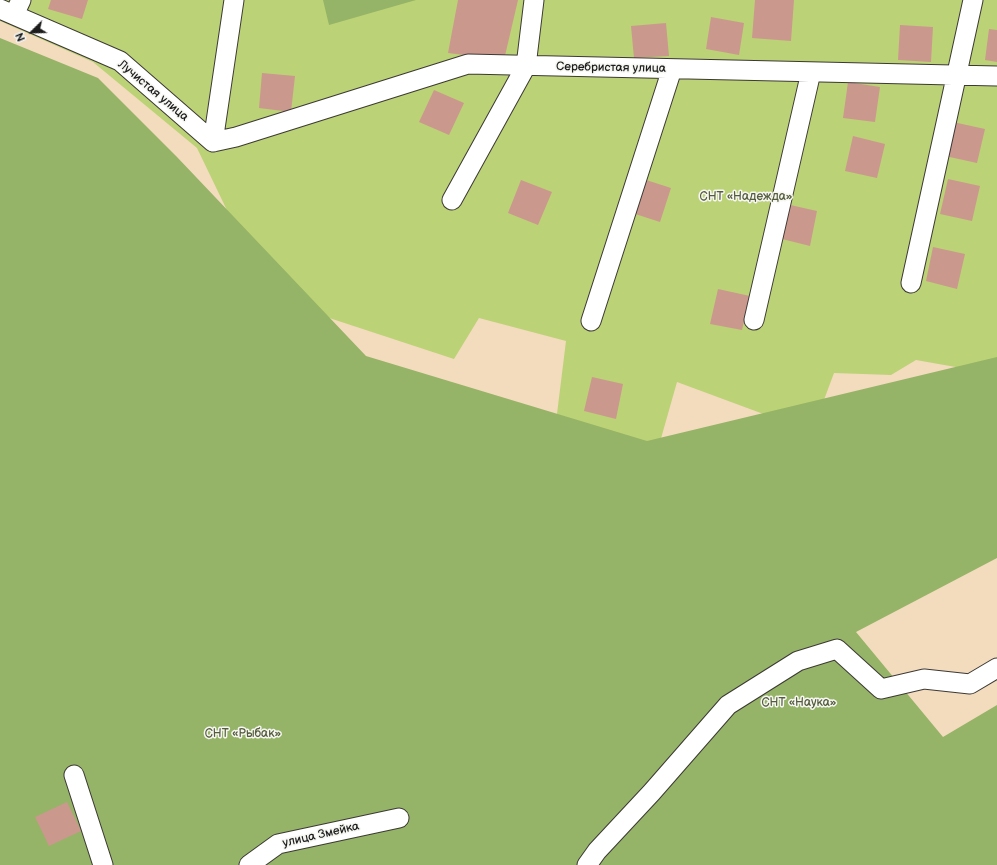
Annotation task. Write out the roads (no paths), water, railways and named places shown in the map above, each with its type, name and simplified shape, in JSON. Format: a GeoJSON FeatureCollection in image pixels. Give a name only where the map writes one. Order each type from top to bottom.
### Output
{"type":"FeatureCollection","features":[{"type":"Feature","properties":{"kind":"street"},"geometry":{"type":"LineString","coordinates":[[213,142],[234,0]]}},
{"type":"Feature","properties":{"kind":"street"},"geometry":{"type":"LineString","coordinates":[[452,200],[526,66],[534,0]]}},
{"type":"Feature","properties":{"kind":"street"},"geometry":{"type":"LineString","coordinates":[[911,283],[973,0]]}},
{"type":"Feature","properties":{"kind":"street","name":"Лучистая улица"},"geometry":{"type":"LineString","coordinates":[[12,8],[120,61],[213,142]]}},
{"type":"Feature","properties":{"kind":"street","name":"Серебристая улица"},"geometry":{"type":"LineString","coordinates":[[213,142],[236,137],[468,64],[997,76]]}},
{"type":"Feature","properties":{"kind":"street"},"geometry":{"type":"LineString","coordinates":[[591,321],[672,69]]}},
{"type":"Feature","properties":{"kind":"street"},"geometry":{"type":"LineString","coordinates":[[754,320],[810,72]]}},
{"type":"Feature","properties":{"kind":"street"},"geometry":{"type":"LineString","coordinates":[[587,865],[597,851],[652,792],[728,705],[798,661],[837,649],[881,689],[924,679],[970,684],[997,668]]}},
{"type":"Feature","properties":{"kind":"street"},"geometry":{"type":"LineString","coordinates":[[74,775],[104,865]]}},
{"type":"Feature","properties":{"kind":"street","name":"улица Змейка"},"geometry":{"type":"LineString","coordinates":[[249,865],[278,844],[399,818]]}},
{"type":"Feature","properties":{"kind":"park label","name":"СНТ «Надежда»"},"geometry":{"type":"Point","coordinates":[746,197]}},
{"type":"Feature","properties":{"kind":"park label","name":"СНТ «Наука»"},"geometry":{"type":"Point","coordinates":[799,703]}},
{"type":"Feature","properties":{"kind":"park label","name":"СНТ «Рыбак»"},"geometry":{"type":"Point","coordinates":[243,734]}}]}
